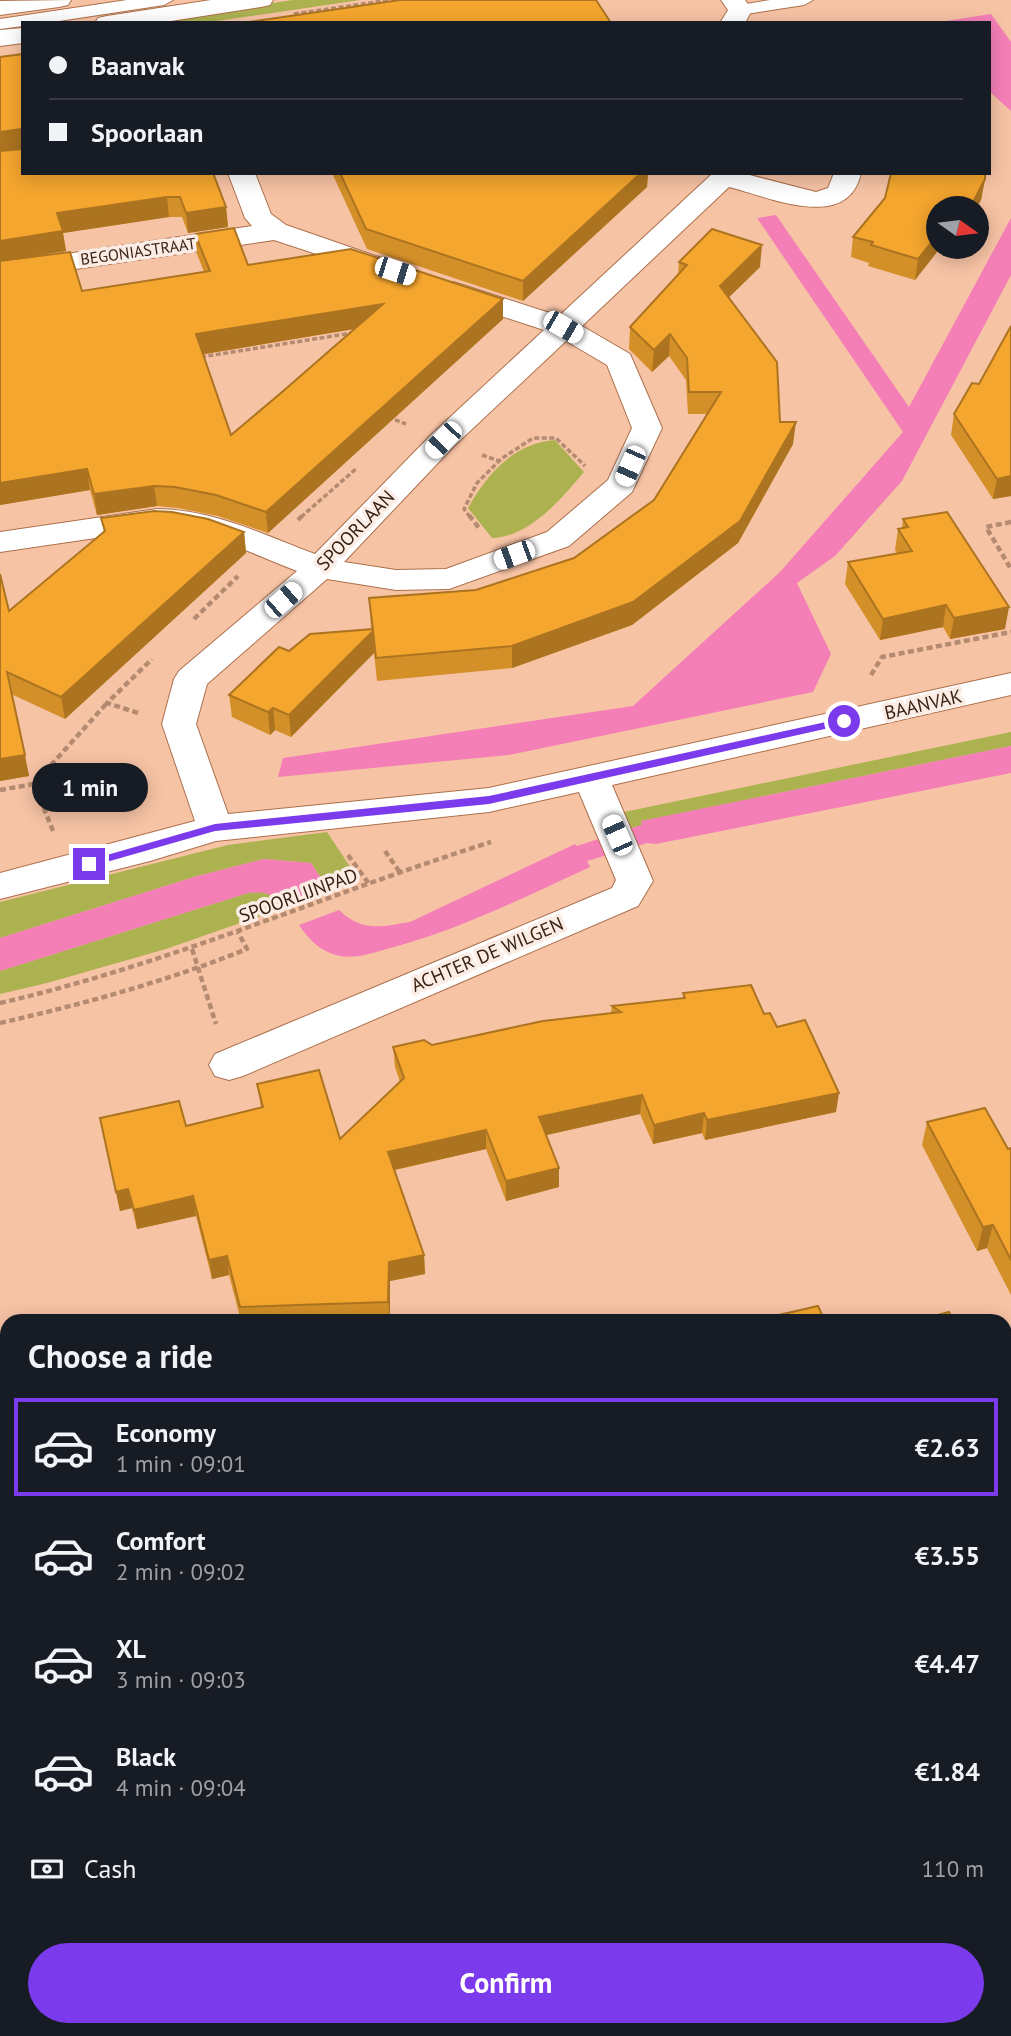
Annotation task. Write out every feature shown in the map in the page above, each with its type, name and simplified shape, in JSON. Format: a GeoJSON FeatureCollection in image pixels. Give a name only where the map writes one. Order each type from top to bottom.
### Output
{"type":"FeatureCollection","features":[{"type":"Feature","properties":{"kind":"street"},"geometry":{"type":"LineString","coordinates":[[0,8],[59,0]]}},
{"type":"Feature","properties":{"kind":"street"},"geometry":{"type":"LineString","coordinates":[[120,21],[261,0]]}},
{"type":"Feature","properties":{"kind":"street"},"geometry":{"type":"LineString","coordinates":[[0,38],[21,35]]}},
{"type":"Feature","properties":{"kind":"street"},"geometry":{"type":"LineString","coordinates":[[242,175],[260,218],[276,231]]}},
{"type":"Feature","properties":{"kind":"street"},"geometry":{"type":"LineString","coordinates":[[727,176],[818,201],[838,194],[845,186],[848,175]]}},
{"type":"Feature","properties":{"kind":"street","name":"SPOORLAAN"},"geometry":{"type":"LineString","coordinates":[[215,828],[179,724],[191,679],[320,568],[443,440],[727,176]]}},
{"type":"Feature","properties":{"kind":"street","name":"BEGONIASTRAAT"},"geometry":{"type":"LineString","coordinates":[[0,272],[276,231],[563,327],[620,360],[648,428],[621,485],[609,498]]}},
{"type":"Feature","properties":{"kind":"street"},"geometry":{"type":"LineString","coordinates":[[0,542],[157,519],[176,519],[215,528],[320,568],[396,580],[449,579],[558,539],[609,498]]}},
{"type":"Feature","properties":{"kind":"street","name":"BAANVAK"},"geometry":{"type":"LineString","coordinates":[[215,828],[489,800],[1011,684]]}},
{"type":"Feature","properties":{"kind":"street","name":"ACHTER DE WILGEN"},"geometry":{"type":"LineString","coordinates":[[229,1065],[625,897],[635,881],[590,778]]}},
{"type":"Feature","properties":{"kind":"street"},"geometry":{"type":"LineString","coordinates":[[0,886],[215,828]]}},
{"type":"Feature","properties":{"kind":"lane"},"geometry":{"type":"LineString","coordinates":[[0,24],[164,0]]}},
{"type":"Feature","properties":{"kind":"lane"},"geometry":{"type":"LineString","coordinates":[[735,11],[804,0]]}},
{"type":"Feature","properties":{"kind":"path"},"geometry":{"type":"LineString","coordinates":[[284,15],[390,0]]}},
{"type":"Feature","properties":{"kind":"path"},"geometry":{"type":"LineString","coordinates":[[193,358],[355,333],[350,345]]}},
{"type":"Feature","properties":{"kind":"path"},"geometry":{"type":"LineString","coordinates":[[381,415],[406,424]]}},
{"type":"Feature","properties":{"kind":"path"},"geometry":{"type":"LineString","coordinates":[[484,534],[464,509],[472,492],[477,483],[501,459],[533,438],[556,438],[580,460],[609,498]]}},
{"type":"Feature","properties":{"kind":"path"},"geometry":{"type":"LineString","coordinates":[[1011,522],[986,527],[1011,569]]}},
{"type":"Feature","properties":{"kind":"path"},"geometry":{"type":"LineString","coordinates":[[844,721],[882,657],[1011,632]]}},
{"type":"Feature","properties":{"kind":"path"},"geometry":{"type":"LineString","coordinates":[[0,790],[34,784],[107,703]]}},
{"type":"Feature","properties":{"kind":"path"},"geometry":{"type":"LineString","coordinates":[[34,784],[69,869]]}},
{"type":"Feature","properties":{"kind":"path","name":"SPOORLIJNPAD"},"geometry":{"type":"LineString","coordinates":[[0,1003],[74,986],[192,950],[399,871],[501,839]]}},
{"type":"Feature","properties":{"kind":"path"},"geometry":{"type":"LineString","coordinates":[[0,1023],[78,1005],[200,969],[247,950],[238,932]]}},
{"type":"Feature","properties":{"kind":"path"},"geometry":{"type":"LineString","coordinates":[[192,950],[229,1065]]}},
{"type":"Feature","properties":{"kind":"green space"},"geometry":{"type":"Polygon","coordinates":[[[293,0],[360,0],[218,21],[150,21],[293,0]]]}},
{"type":"Feature","properties":{"kind":"green space"},"geometry":{"type":"Polygon","coordinates":[[[555,440],[584,472],[544,515],[532,524],[506,536],[492,538],[468,508],[476,495],[493,472],[514,454],[540,442],[555,440]]]}},
{"type":"Feature","properties":{"kind":"green space"},"geometry":{"type":"Polygon","coordinates":[[[1011,732],[1011,746],[642,821],[642,825],[631,828],[624,812],[1011,732]]]}},
{"type":"Feature","properties":{"kind":"green space"},"geometry":{"type":"Polygon","coordinates":[[[327,832],[359,880],[343,886],[340,881],[326,886],[311,863],[264,859],[194,877],[0,938],[0,902],[228,845],[327,832]]]}},
{"type":"Feature","properties":{"kind":"green space"},"geometry":{"type":"Polygon","coordinates":[[[264,891],[273,896],[279,905],[274,907],[275,911],[166,949],[0,994],[0,971],[248,893],[264,891]]]}},
{"type":"Feature","properties":{"kind":"shaded area"},"geometry":{"type":"Polygon","coordinates":[[[991,14],[1011,42],[1011,111],[991,93],[991,21],[946,21],[991,14]]]}},
{"type":"Feature","properties":{"kind":"shaded area"},"geometry":{"type":"Polygon","coordinates":[[[776,215],[909,407],[1011,218],[1011,275],[902,481],[835,556],[797,583],[831,654],[813,692],[509,755],[278,777],[283,758],[633,706],[780,572],[903,432],[757,218],[776,215]]]}},
{"type":"Feature","properties":{"kind":"shaded area"},"geometry":{"type":"Polygon","coordinates":[[[1011,746],[1011,773],[656,844],[647,843],[587,861],[590,867],[465,923],[370,954],[352,957],[327,952],[316,945],[299,925],[339,910],[364,925],[410,922],[575,844],[577,846],[642,825],[641,821],[1011,746]]]}},
{"type":"Feature","properties":{"kind":"shaded area"},"geometry":{"type":"Polygon","coordinates":[[[264,859],[311,863],[326,886],[279,905],[266,893],[248,893],[0,971],[0,938],[194,877],[264,859]]]}},
{"type":"Feature","properties":{"kind":"building"},"geometry":{"type":"Polygon","coordinates":[[[400,0],[596,0],[610,21],[256,21],[400,0]]]}},
{"type":"Feature","properties":{"kind":"building"},"geometry":{"type":"Polygon","coordinates":[[[21,54],[21,129],[0,132],[0,57],[21,54]]]}},
{"type":"Feature","properties":{"kind":"building"},"geometry":{"type":"Polygon","coordinates":[[[21,149],[21,175],[214,175],[226,207],[186,213],[180,197],[167,197],[57,213],[63,231],[0,241],[0,151],[21,149]]]}},
{"type":"Feature","properties":{"kind":"building"},"geometry":{"type":"Polygon","coordinates":[[[341,175],[639,175],[523,281],[366,229],[341,175]]]}},
{"type":"Feature","properties":{"kind":"building"},"geometry":{"type":"Polygon","coordinates":[[[891,175],[985,175],[976,196],[926,196],[926,249],[918,259],[853,237],[885,198],[891,175]]]}},
{"type":"Feature","properties":{"kind":"building"},"geometry":{"type":"Polygon","coordinates":[[[234,228],[248,265],[351,249],[503,299],[266,512],[216,495],[175,487],[154,486],[94,494],[87,469],[0,483],[0,261],[70,252],[82,291],[210,271],[195,234],[234,228]],[[383,304],[196,334],[231,435],[383,304]]]}},
{"type":"Feature","properties":{"kind":"building"},"geometry":{"type":"Polygon","coordinates":[[[712,229],[762,245],[720,286],[777,362],[780,422],[796,422],[740,521],[633,602],[512,646],[376,658],[373,631],[289,715],[273,708],[268,712],[229,695],[279,647],[289,651],[310,634],[373,629],[369,598],[476,590],[574,558],[654,500],[721,392],[689,392],[687,358],[670,334],[654,350],[630,327],[687,265],[679,262],[712,229]]]}},
{"type":"Feature","properties":{"kind":"building"},"geometry":{"type":"Polygon","coordinates":[[[1011,326],[1011,476],[997,479],[954,414],[972,383],[979,384],[1011,326]]]}},
{"type":"Feature","properties":{"kind":"building"},"geometry":{"type":"Polygon","coordinates":[[[154,511],[208,519],[244,532],[61,697],[7,672],[25,755],[0,759],[0,574],[9,611],[105,531],[101,518],[154,511]]]}},
{"type":"Feature","properties":{"kind":"building"},"geometry":{"type":"Polygon","coordinates":[[[947,512],[1009,607],[954,618],[946,605],[883,619],[848,562],[912,551],[898,529],[908,527],[903,519],[947,512]]]}},
{"type":"Feature","properties":{"kind":"building"},"geometry":{"type":"Polygon","coordinates":[[[751,985],[764,1014],[770,1013],[777,1027],[805,1020],[839,1093],[707,1120],[704,1113],[654,1125],[642,1095],[539,1117],[559,1168],[506,1181],[486,1130],[388,1152],[424,1255],[389,1262],[388,1302],[240,1307],[227,1256],[209,1260],[193,1196],[134,1210],[128,1189],[116,1192],[100,1118],[179,1101],[186,1126],[263,1107],[257,1084],[319,1070],[340,1139],[404,1078],[393,1047],[424,1040],[432,1045],[543,1021],[621,1012],[612,1006],[685,998],[683,993],[751,985]]]}},
{"type":"Feature","properties":{"kind":"building"},"geometry":{"type":"Polygon","coordinates":[[[985,1108],[1008,1149],[1011,1148],[1011,1260],[993,1225],[983,1227],[927,1122],[985,1108]]]}},
{"type":"Feature","properties":{"kind":"building"},"geometry":{"type":"Polygon","coordinates":[[[818,1306],[822,1314],[783,1314],[818,1306]]]}},
{"type":"Feature","properties":{"kind":"route"},"geometry":{"type":"LineString","coordinates":[[89,864],[215,828],[489,800],[844,721]]}}]}
